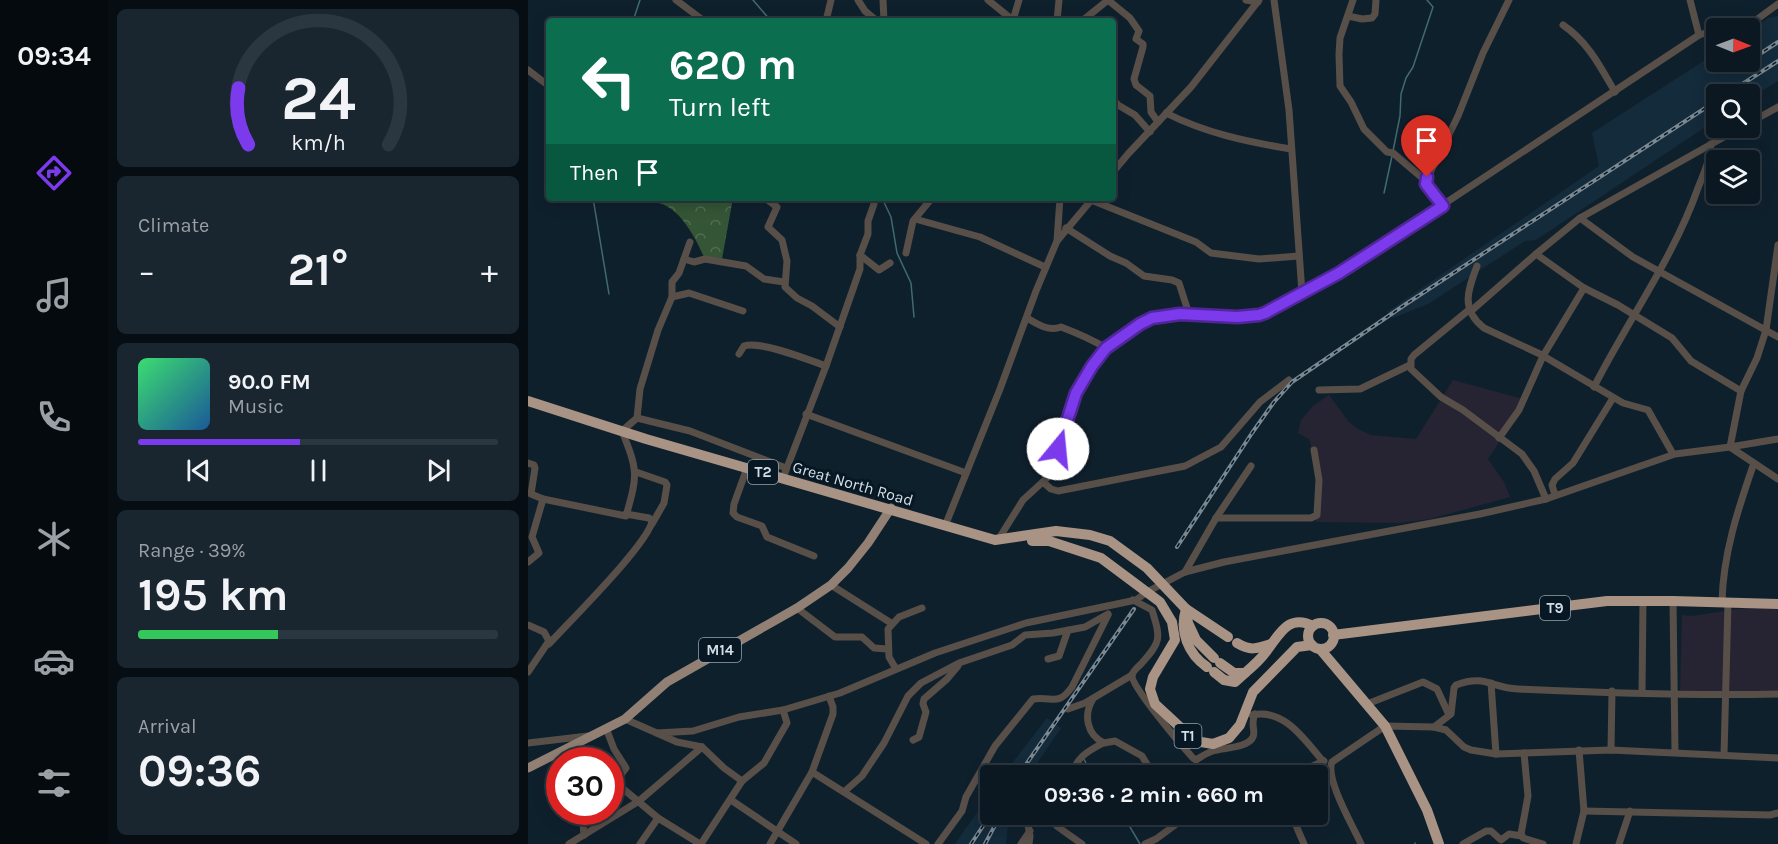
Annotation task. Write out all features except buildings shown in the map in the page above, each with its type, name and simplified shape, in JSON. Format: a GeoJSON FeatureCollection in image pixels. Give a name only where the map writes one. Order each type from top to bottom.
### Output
{"type":"FeatureCollection","features":[{"type":"Feature","properties":{"kind":"highway","name":"Great North Road"},"geometry":{"type":"LineString","coordinates":[[528,401],[747,468],[784,473],[945,526],[998,540]]}},
{"type":"Feature","properties":{"kind":"highway"},"geometry":{"type":"LineString","coordinates":[[998,540],[1056,531],[1090,535],[1110,541],[1128,553],[1162,583],[1186,609],[1233,640],[1254,650],[1271,644]]}},
{"type":"Feature","properties":{"kind":"highway"},"geometry":{"type":"LineString","coordinates":[[998,540],[1012,545],[1044,540],[1101,558],[1147,592]]}},
{"type":"Feature","properties":{"kind":"highway","name":"T1"},"geometry":{"type":"LineString","coordinates":[[1147,592],[1160,602],[1175,631],[1173,646],[1151,683],[1151,694],[1155,704],[1195,741],[1213,744],[1229,738],[1244,718],[1253,692],[1297,647],[1331,644],[1334,635]]}},
{"type":"Feature","properties":{"kind":"highway","name":"T9"},"geometry":{"type":"LineString","coordinates":[[1334,635],[1607,601],[1778,604]]}},
{"type":"Feature","properties":{"kind":"highway"},"geometry":{"type":"LineString","coordinates":[[1186,609],[1188,622],[1196,640],[1230,682],[1235,682],[1245,673],[1266,653],[1282,630],[1292,623],[1301,622],[1313,626],[1324,624],[1332,630],[1334,635]]}},
{"type":"Feature","properties":{"kind":"highway"},"geometry":{"type":"LineString","coordinates":[[1313,626],[1308,637],[1385,726],[1427,810],[1439,844]]}},
{"type":"Feature","properties":{"kind":"main road","name":"M14"},"geometry":{"type":"LineString","coordinates":[[528,768],[625,719],[667,682],[796,608],[831,585],[868,543],[891,508]]}},
{"type":"Feature","properties":{"kind":"street"},"geometry":{"type":"LineString","coordinates":[[676,0],[700,18]]}},
{"type":"Feature","properties":{"kind":"street"},"geometry":{"type":"LineString","coordinates":[[827,18],[831,0]]}},
{"type":"Feature","properties":{"kind":"street"},"geometry":{"type":"LineString","coordinates":[[858,0],[873,18]]}},
{"type":"Feature","properties":{"kind":"street"},"geometry":{"type":"LineString","coordinates":[[884,0],[885,18]]}},
{"type":"Feature","properties":{"kind":"street"},"geometry":{"type":"LineString","coordinates":[[988,0],[1009,18]]}},
{"type":"Feature","properties":{"kind":"street"},"geometry":{"type":"LineString","coordinates":[[1011,0],[1014,11]]}},
{"type":"Feature","properties":{"kind":"street"},"geometry":{"type":"LineString","coordinates":[[1013,18],[1019,0]]}},
{"type":"Feature","properties":{"kind":"street"},"geometry":{"type":"LineString","coordinates":[[1058,18],[1059,0]]}},
{"type":"Feature","properties":{"kind":"street"},"geometry":{"type":"LineString","coordinates":[[1086,18],[1108,0],[1130,18],[1139,31],[1136,39],[1143,46],[1134,80],[1136,85],[1149,96],[1152,114],[1158,122]]}},
{"type":"Feature","properties":{"kind":"street"},"geometry":{"type":"LineString","coordinates":[[1246,0],[1258,1]]}},
{"type":"Feature","properties":{"kind":"street"},"geometry":{"type":"LineString","coordinates":[[1274,0],[1290,110],[1302,293]]}},
{"type":"Feature","properties":{"kind":"street"},"geometry":{"type":"LineString","coordinates":[[1353,0],[1340,46],[1340,86],[1364,129],[1387,152],[1393,153],[1426,181],[1443,206]]}},
{"type":"Feature","properties":{"kind":"street"},"geometry":{"type":"LineString","coordinates":[[1348,16],[1362,19],[1372,18],[1375,14],[1376,0]]}},
{"type":"Feature","properties":{"kind":"street"},"geometry":{"type":"LineString","coordinates":[[1426,181],[1458,116],[1483,53],[1509,0]]}},
{"type":"Feature","properties":{"kind":"street"},"geometry":{"type":"LineString","coordinates":[[1690,0],[1699,34]]}},
{"type":"Feature","properties":{"kind":"street"},"geometry":{"type":"LineString","coordinates":[[1116,169],[1191,87],[1258,1]]}},
{"type":"Feature","properties":{"kind":"street"},"geometry":{"type":"LineString","coordinates":[[1758,18],[1776,3]]}},
{"type":"Feature","properties":{"kind":"street"},"geometry":{"type":"LineString","coordinates":[[863,18],[866,11]]}},
{"type":"Feature","properties":{"kind":"street"},"geometry":{"type":"LineString","coordinates":[[1563,25],[1584,42],[1615,92]]}},
{"type":"Feature","properties":{"kind":"street"},"geometry":{"type":"LineString","coordinates":[[998,540],[1023,500],[1043,482],[1049,473],[1076,393],[1106,348],[1152,318],[1189,314],[1226,317],[1259,315],[1302,293],[1358,261],[1699,34],[1706,32]]}},
{"type":"Feature","properties":{"kind":"street"},"geometry":{"type":"LineString","coordinates":[[528,70],[546,84]]}},
{"type":"Feature","properties":{"kind":"street"},"geometry":{"type":"LineString","coordinates":[[1116,103],[1135,115],[1150,132]]}},
{"type":"Feature","properties":{"kind":"street"},"geometry":{"type":"LineString","coordinates":[[1760,117],[1778,108]]}},
{"type":"Feature","properties":{"kind":"street"},"geometry":{"type":"LineString","coordinates":[[1166,113],[1200,129],[1249,142],[1291,149]]}},
{"type":"Feature","properties":{"kind":"street"},"geometry":{"type":"LineString","coordinates":[[1546,499],[1530,464],[1522,454],[1463,410],[1440,397],[1414,372],[1410,365],[1413,355],[1580,218],[1722,138]]}},
{"type":"Feature","properties":{"kind":"street"},"geometry":{"type":"LineString","coordinates":[[1593,387],[1689,213],[1709,160],[1711,144]]}},
{"type":"Feature","properties":{"kind":"street"},"geometry":{"type":"LineString","coordinates":[[769,201],[777,207],[768,227],[782,240],[787,263],[785,287],[794,296],[840,327]]}},
{"type":"Feature","properties":{"kind":"street"},"geometry":{"type":"LineString","coordinates":[[637,418],[690,431],[784,473],[826,366],[860,269],[860,255],[868,234],[868,223],[874,201]]}},
{"type":"Feature","properties":{"kind":"street"},"geometry":{"type":"LineString","coordinates":[[906,253],[915,219],[930,201]]}},
{"type":"Feature","properties":{"kind":"street"},"geometry":{"type":"LineString","coordinates":[[1057,241],[1060,201]]}},
{"type":"Feature","properties":{"kind":"street"},"geometry":{"type":"LineString","coordinates":[[945,526],[1045,267],[1057,241],[1090,201]]}},
{"type":"Feature","properties":{"kind":"street"},"geometry":{"type":"LineString","coordinates":[[1097,201],[1196,242],[1211,253],[1259,259],[1299,256]]}},
{"type":"Feature","properties":{"kind":"street"},"geometry":{"type":"LineString","coordinates":[[1580,218],[1616,246],[1778,337]]}},
{"type":"Feature","properties":{"kind":"street"},"geometry":{"type":"LineString","coordinates":[[915,219],[981,237],[1045,267]]}},
{"type":"Feature","properties":{"kind":"street"},"geometry":{"type":"LineString","coordinates":[[1066,228],[1144,276],[1179,283],[1189,314]]}},
{"type":"Feature","properties":{"kind":"street"},"geometry":{"type":"LineString","coordinates":[[626,514],[636,472],[622,431],[637,418],[640,389],[658,330],[672,297],[672,282],[679,273],[690,242]]}},
{"type":"Feature","properties":{"kind":"street"},"geometry":{"type":"LineString","coordinates":[[1730,447],[1741,391],[1757,358],[1766,330],[1778,245]]}},
{"type":"Feature","properties":{"kind":"street"},"geometry":{"type":"LineString","coordinates":[[1536,254],[1584,288],[1672,338],[1691,361],[1741,391]]}},
{"type":"Feature","properties":{"kind":"street"},"geometry":{"type":"LineString","coordinates":[[860,255],[879,270],[890,262]]}},
{"type":"Feature","properties":{"kind":"street"},"geometry":{"type":"LineString","coordinates":[[684,259],[694,261],[705,259],[746,266],[764,279],[784,282]]}},
{"type":"Feature","properties":{"kind":"street"},"geometry":{"type":"LineString","coordinates":[[1477,266],[1466,296],[1470,310],[1478,323],[1544,356],[1613,398],[1627,405],[1648,410],[1673,454]]}},
{"type":"Feature","properties":{"kind":"street"},"geometry":{"type":"LineString","coordinates":[[1499,438],[1519,410],[1544,356],[1584,288]]}},
{"type":"Feature","properties":{"kind":"street"},"geometry":{"type":"LineString","coordinates":[[672,297],[688,293],[743,311]]}},
{"type":"Feature","properties":{"kind":"street"},"geometry":{"type":"LineString","coordinates":[[1027,318],[1049,329],[1055,330],[1060,327],[1082,337],[1089,337],[1106,348]]}},
{"type":"Feature","properties":{"kind":"street"},"geometry":{"type":"LineString","coordinates":[[739,354],[744,346],[752,344],[780,350],[826,366]]}},
{"type":"Feature","properties":{"kind":"street"},"geometry":{"type":"LineString","coordinates":[[1319,390],[1360,389],[1410,365]]}},
{"type":"Feature","properties":{"kind":"street"},"geometry":{"type":"LineString","coordinates":[[1043,482],[1051,489],[1058,491],[1185,466],[1221,447],[1260,402],[1289,381]]}},
{"type":"Feature","properties":{"kind":"street"},"geometry":{"type":"LineString","coordinates":[[1555,495],[1552,485],[1554,478],[1576,457],[1613,398]]}},
{"type":"Feature","properties":{"kind":"street"},"geometry":{"type":"LineString","coordinates":[[806,414],[966,473]]}},
{"type":"Feature","properties":{"kind":"street"},"geometry":{"type":"LineString","coordinates":[[657,733],[693,731],[739,717],[783,710],[829,696],[935,653],[1026,623],[1133,600],[1185,572],[1224,562],[1480,514],[1546,499],[1673,454],[1778,439]]}},
{"type":"Feature","properties":{"kind":"street"},"geometry":{"type":"LineString","coordinates":[[1730,447],[1778,478]]}},
{"type":"Feature","properties":{"kind":"street"},"geometry":{"type":"LineString","coordinates":[[1216,518],[1311,518],[1317,515],[1320,480],[1314,450]]}},
{"type":"Feature","properties":{"kind":"street"},"geometry":{"type":"LineString","coordinates":[[528,463],[534,465],[535,468],[531,494],[543,499],[621,516],[626,514],[649,518],[652,524]]}},
{"type":"Feature","properties":{"kind":"street"},"geometry":{"type":"LineString","coordinates":[[1724,755],[1725,560],[1737,512],[1754,463]]}},
{"type":"Feature","properties":{"kind":"street"},"geometry":{"type":"LineString","coordinates":[[1185,572],[1216,518],[1251,466]]}},
{"type":"Feature","properties":{"kind":"street"},"geometry":{"type":"LineString","coordinates":[[747,468],[733,513],[737,517],[762,526],[766,537],[814,556]]}},
{"type":"Feature","properties":{"kind":"street"},"geometry":{"type":"LineString","coordinates":[[528,672],[549,644],[636,550],[664,503],[667,485],[665,482],[636,472]]}},
{"type":"Feature","properties":{"kind":"street"},"geometry":{"type":"LineString","coordinates":[[528,562],[539,553],[532,537],[543,499]]}},
{"type":"Feature","properties":{"kind":"street"},"geometry":{"type":"LineString","coordinates":[[831,585],[891,623]]}},
{"type":"Feature","properties":{"kind":"street"},"geometry":{"type":"LineString","coordinates":[[1068,708],[1093,699],[1132,675],[1156,647],[1158,636],[1152,610],[1133,600]]}},
{"type":"Feature","properties":{"kind":"street"},"geometry":{"type":"LineString","coordinates":[[1642,692],[1643,600]]}},
{"type":"Feature","properties":{"kind":"street"},"geometry":{"type":"LineString","coordinates":[[1673,601],[1675,752]]}},
{"type":"Feature","properties":{"kind":"street"},"geometry":{"type":"LineString","coordinates":[[938,844],[962,811],[966,796],[991,752],[1015,719],[1033,699],[1060,700],[1072,687],[1113,603]]}},
{"type":"Feature","properties":{"kind":"street"},"geometry":{"type":"LineString","coordinates":[[796,608],[835,638],[862,637],[874,648],[887,649]]}},
{"type":"Feature","properties":{"kind":"street"},"geometry":{"type":"LineString","coordinates":[[896,669],[887,649],[888,629],[899,616],[922,608]]}},
{"type":"Feature","properties":{"kind":"street"},"geometry":{"type":"LineString","coordinates":[[845,791],[860,779],[913,690],[926,679],[959,663],[1012,645],[1029,633],[1049,633],[1092,625],[1108,614]]}},
{"type":"Feature","properties":{"kind":"street"},"geometry":{"type":"LineString","coordinates":[[528,625],[544,632],[549,644]]}},
{"type":"Feature","properties":{"kind":"street"},"geometry":{"type":"LineString","coordinates":[[1048,659],[1059,656],[1068,630]]}},
{"type":"Feature","properties":{"kind":"street"},"geometry":{"type":"LineString","coordinates":[[913,740],[919,737],[926,712],[924,699],[947,679],[959,663]]}},
{"type":"Feature","properties":{"kind":"street"},"geometry":{"type":"LineString","coordinates":[[1132,675],[1133,681],[1144,698],[1194,759],[1213,750],[1241,745],[1252,738],[1254,736],[1252,722],[1255,714]]}},
{"type":"Feature","properties":{"kind":"street"},"geometry":{"type":"LineString","coordinates":[[1434,727],[1449,715],[1453,707],[1456,685],[1477,679],[1516,689],[1726,695],[1778,694]]}},
{"type":"Feature","properties":{"kind":"street"},"geometry":{"type":"LineString","coordinates":[[1367,704],[1424,682],[1437,688],[1449,715]]}},
{"type":"Feature","properties":{"kind":"street"},"geometry":{"type":"LineString","coordinates":[[1491,683],[1496,754]]}},
{"type":"Feature","properties":{"kind":"street"},"geometry":{"type":"LineString","coordinates":[[1611,750],[1612,691]]}},
{"type":"Feature","properties":{"kind":"street"},"geometry":{"type":"LineString","coordinates":[[770,844],[812,772],[833,714],[829,696]]}},
{"type":"Feature","properties":{"kind":"street"},"geometry":{"type":"LineString","coordinates":[[1093,699],[1087,719],[1093,735],[1103,743]]}},
{"type":"Feature","properties":{"kind":"street"},"geometry":{"type":"LineString","coordinates":[[624,791],[658,818],[701,844],[742,782],[765,763],[786,725],[783,710]]}},
{"type":"Feature","properties":{"kind":"street"},"geometry":{"type":"LineString","coordinates":[[1244,718],[1255,714],[1280,718],[1303,737],[1322,760]]}},
{"type":"Feature","properties":{"kind":"street"},"geometry":{"type":"LineString","coordinates":[[625,719],[677,742],[702,747],[742,782]]}},
{"type":"Feature","properties":{"kind":"street"},"geometry":{"type":"LineString","coordinates":[[1361,844],[1334,784],[1330,769],[1332,762],[1385,726],[1434,727],[1448,730],[1458,743],[1469,749],[1496,754],[1611,750],[1778,758]]}},
{"type":"Feature","properties":{"kind":"street"},"geometry":{"type":"LineString","coordinates":[[606,728],[613,747]]}},
{"type":"Feature","properties":{"kind":"street"},"geometry":{"type":"LineString","coordinates":[[528,743],[592,735]]}},
{"type":"Feature","properties":{"kind":"street"},"geometry":{"type":"LineString","coordinates":[[1076,765],[1088,751],[1103,743],[1115,741],[1142,756],[1147,765]]}},
{"type":"Feature","properties":{"kind":"street"},"geometry":{"type":"LineString","coordinates":[[569,844],[639,801],[702,747]]}},
{"type":"Feature","properties":{"kind":"street"},"geometry":{"type":"LineString","coordinates":[[1576,844],[1584,811],[1579,750]]}},
{"type":"Feature","properties":{"kind":"street"},"geometry":{"type":"LineString","coordinates":[[1522,836],[1528,796],[1524,753]]}},
{"type":"Feature","properties":{"kind":"street"},"geometry":{"type":"LineString","coordinates":[[1312,765],[1322,760],[1332,762]]}},
{"type":"Feature","properties":{"kind":"street"},"geometry":{"type":"LineString","coordinates":[[812,772],[926,844]]}},
{"type":"Feature","properties":{"kind":"street"},"geometry":{"type":"LineString","coordinates":[[730,800],[796,844]]}},
{"type":"Feature","properties":{"kind":"street"},"geometry":{"type":"LineString","coordinates":[[1584,811],[1759,815],[1778,813]]}},
{"type":"Feature","properties":{"kind":"street"},"geometry":{"type":"LineString","coordinates":[[1619,844],[1630,811]]}},
{"type":"Feature","properties":{"kind":"street"},"geometry":{"type":"LineString","coordinates":[[640,844],[658,818]]}},
{"type":"Feature","properties":{"kind":"street"},"geometry":{"type":"LineString","coordinates":[[583,825],[584,835]]}},
{"type":"Feature","properties":{"kind":"street"},"geometry":{"type":"LineString","coordinates":[[1029,825],[1029,844]]}},
{"type":"Feature","properties":{"kind":"street"},"geometry":{"type":"LineString","coordinates":[[1058,825],[1082,844]]}},
{"type":"Feature","properties":{"kind":"street"},"geometry":{"type":"LineString","coordinates":[[1061,825],[1066,832]]}},
{"type":"Feature","properties":{"kind":"street"},"geometry":{"type":"LineString","coordinates":[[1145,844],[1156,839],[1171,825]]}},
{"type":"Feature","properties":{"kind":"street"},"geometry":{"type":"LineString","coordinates":[[1296,825],[1304,844]]}},
{"type":"Feature","properties":{"kind":"street"},"geometry":{"type":"LineString","coordinates":[[1021,844],[1030,831]]}},
{"type":"Feature","properties":{"kind":"street"},"geometry":{"type":"LineString","coordinates":[[1463,844],[1486,831],[1491,831],[1501,840],[1509,834],[1543,844]]}},
{"type":"Feature","properties":{"kind":"shaded area"},"geometry":{"type":"Polygon","coordinates":[[[1778,16],[1778,81],[1760,92],[1760,84],[1706,84],[1706,127],[1536,240],[1525,241],[1428,304],[1393,318],[1387,312],[1599,166],[1592,133],[1706,59],[1706,72],[1760,72],[1760,23],[1768,18],[1778,16]]]}},
{"type":"Feature","properties":{"kind":"shaded area"},"geometry":{"type":"Polygon","coordinates":[[[1453,380],[1527,400],[1488,459],[1504,482],[1510,497],[1430,519],[1400,523],[1316,522],[1315,508],[1322,484],[1309,439],[1298,433],[1301,420],[1313,406],[1329,395],[1348,421],[1358,429],[1371,435],[1416,439],[1453,380]]]}},
{"type":"Feature","properties":{"kind":"shaded area"},"geometry":{"type":"Polygon","coordinates":[[[1778,603],[1778,695],[1680,691],[1682,615],[1692,616],[1778,603]]]}},
{"type":"Feature","properties":{"kind":"shaded area"},"geometry":{"type":"Polygon","coordinates":[[[1047,718],[1061,728],[1036,765],[1011,765],[1047,718]]]}},
{"type":"Feature","properties":{"kind":"shaded area"},"geometry":{"type":"Polygon","coordinates":[[[980,808],[980,825],[1008,825],[1006,844],[955,844],[980,808]]]}},
{"type":"Feature","properties":{"kind":"green space"},"geometry":{"type":"Polygon","coordinates":[[[652,201],[732,201],[722,259],[704,257],[679,216],[662,204],[652,201]]]}},
{"type":"Feature","properties":{"kind":"waterway"},"geometry":{"type":"LineString","coordinates":[[634,18],[640,0]]}},
{"type":"Feature","properties":{"kind":"waterway"},"geometry":{"type":"LineString","coordinates":[[753,0],[768,18]]}},
{"type":"Feature","properties":{"kind":"waterway"},"geometry":{"type":"LineString","coordinates":[[1393,151],[1400,116],[1401,94],[1406,78],[1413,67],[1433,7],[1427,0]]}},
{"type":"Feature","properties":{"kind":"waterway"},"geometry":{"type":"LineString","coordinates":[[1384,193],[1392,156]]}},
{"type":"Feature","properties":{"kind":"waterway"},"geometry":{"type":"LineString","coordinates":[[594,201],[609,294]]}},
{"type":"Feature","properties":{"kind":"waterway"},"geometry":{"type":"LineString","coordinates":[[883,201],[891,217],[897,253],[911,283],[914,317]]}},
{"type":"Feature","properties":{"kind":"waterway"},"geometry":{"type":"LineString","coordinates":[[1084,759],[1087,765]]}},
{"type":"Feature","properties":{"kind":"waterway"},"geometry":{"type":"LineString","coordinates":[[1128,825],[1140,844]]}},
{"type":"Feature","properties":{"kind":"railway"},"geometry":{"type":"LineString","coordinates":[[1760,54],[1778,42]]}},
{"type":"Feature","properties":{"kind":"railway"},"geometry":{"type":"LineString","coordinates":[[1742,84],[1778,61]]}},
{"type":"Feature","properties":{"kind":"railway"},"geometry":{"type":"LineString","coordinates":[[1177,547],[1252,433],[1274,402],[1292,382],[1406,304],[1706,108]]}},
{"type":"Feature","properties":{"kind":"railway"},"geometry":{"type":"LineString","coordinates":[[1026,765],[1134,609]]}},
{"type":"Feature","properties":{"kind":"railway"},"geometry":{"type":"LineString","coordinates":[[971,844],[984,825]]}},
{"type":"Feature","properties":{"kind":"railway"},"geometry":{"type":"LineString","coordinates":[[985,844],[995,825]]}},
{"type":"Feature","properties":{"kind":"route"},"geometry":{"type":"LineString","coordinates":[[1058,449],[1076,393],[1106,348],[1152,318],[1184,314],[1226,317],[1265,313],[1339,273],[1443,206],[1426,184],[1427,177]]}}]}
